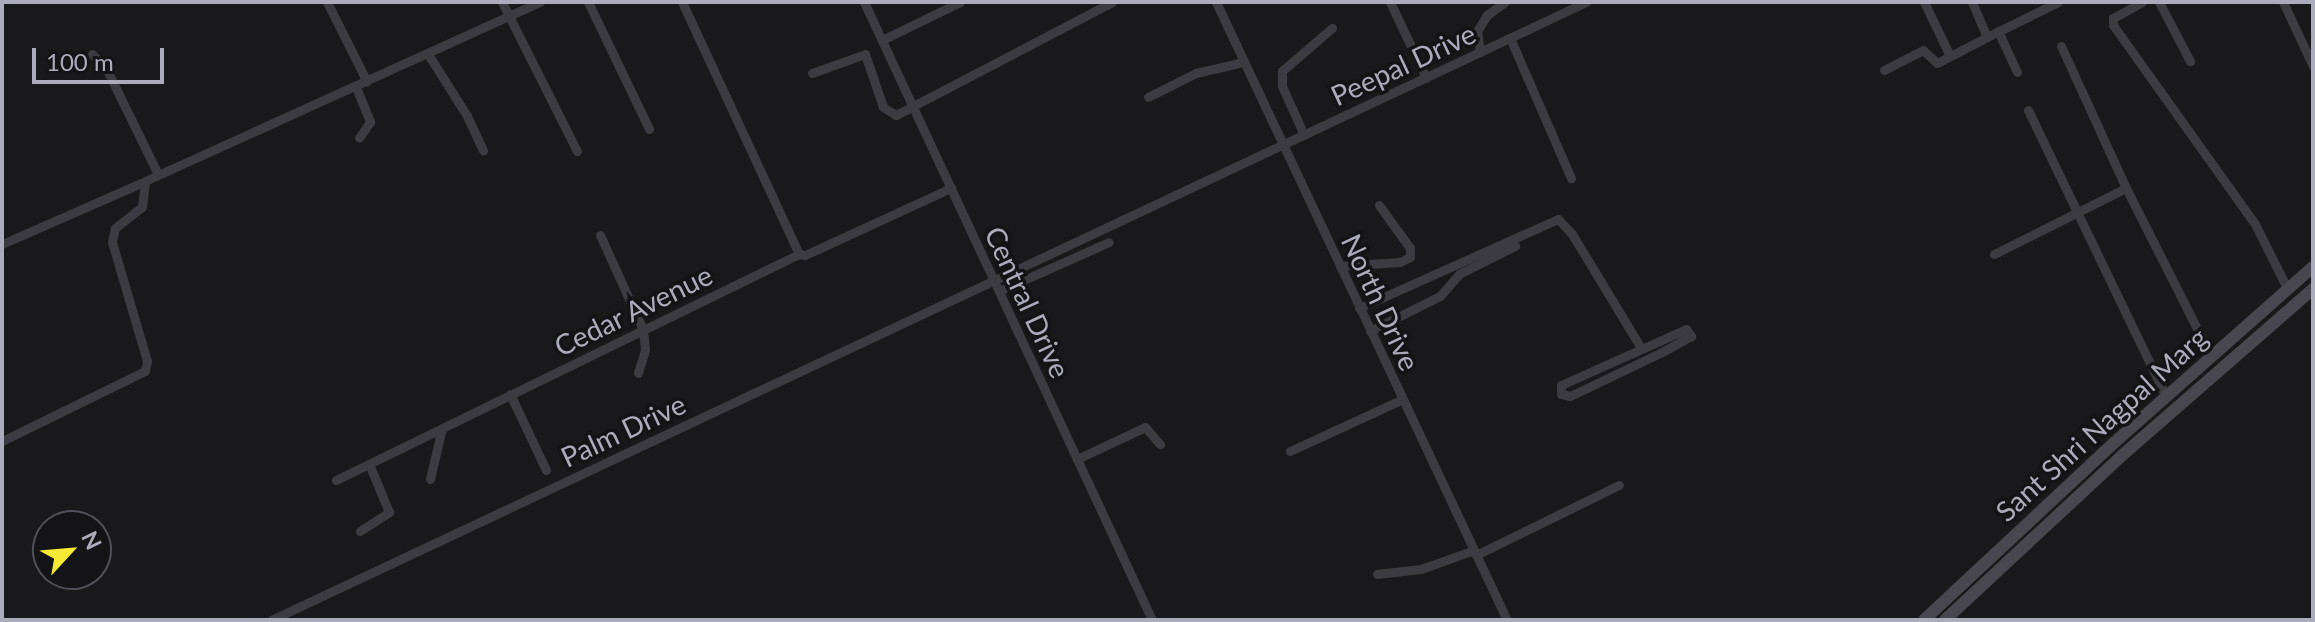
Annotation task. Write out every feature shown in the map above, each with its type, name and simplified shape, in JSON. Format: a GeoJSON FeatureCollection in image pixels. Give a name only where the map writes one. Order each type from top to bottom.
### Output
{"type":"FeatureCollection","features":[{"type":"Feature","properties":{"kind":"main road","name":"Sant Shri Nagpal Marg"},"geometry":{"type":"LineString","coordinates":[[1924,620],[2211,356],[2313,267]]}},
{"type":"Feature","properties":{"kind":"main road","name":"Sant Shri Nagpal Marg"},"geometry":{"type":"LineString","coordinates":[[1945,620],[2156,426],[2313,289]]}},
{"type":"Feature","properties":{"kind":"main road"},"geometry":{"type":"LineString","coordinates":[[2146,415],[2146,425],[2156,426]]}},
{"type":"Feature","properties":{"kind":"street"},"geometry":{"type":"LineString","coordinates":[[327,2],[367,82]]}},
{"type":"Feature","properties":{"kind":"street"},"geometry":{"type":"LineString","coordinates":[[502,2],[512,15],[577,151]]}},
{"type":"Feature","properties":{"kind":"street"},"geometry":{"type":"LineString","coordinates":[[2,244],[540,2]]}},
{"type":"Feature","properties":{"kind":"street"},"geometry":{"type":"LineString","coordinates":[[588,2],[649,129]]}},
{"type":"Feature","properties":{"kind":"street"},"geometry":{"type":"LineString","coordinates":[[682,2],[799,254]]}},
{"type":"Feature","properties":{"kind":"street","name":"Central Drive"},"geometry":{"type":"LineString","coordinates":[[864,2],[1152,620]]}},
{"type":"Feature","properties":{"kind":"street"},"geometry":{"type":"LineString","coordinates":[[882,40],[960,2]]}},
{"type":"Feature","properties":{"kind":"street"},"geometry":{"type":"LineString","coordinates":[[812,73],[865,54],[887,112],[896,115],[1112,2]]}},
{"type":"Feature","properties":{"kind":"street","name":"North Drive"},"geometry":{"type":"LineString","coordinates":[[1216,2],[1507,620]]}},
{"type":"Feature","properties":{"kind":"street"},"geometry":{"type":"LineString","coordinates":[[1390,2],[1426,78]]}},
{"type":"Feature","properties":{"kind":"street"},"geometry":{"type":"LineString","coordinates":[[1480,52],[1477,31],[1487,15],[1505,2]]}},
{"type":"Feature","properties":{"kind":"street","name":"Peepal Drive"},"geometry":{"type":"LineString","coordinates":[[1282,146],[1586,2]]}},
{"type":"Feature","properties":{"kind":"street"},"geometry":{"type":"LineString","coordinates":[[1924,2],[1950,56]]}},
{"type":"Feature","properties":{"kind":"street"},"geometry":{"type":"LineString","coordinates":[[1972,2],[1987,37]]}},
{"type":"Feature","properties":{"kind":"street"},"geometry":{"type":"LineString","coordinates":[[1884,70],[1923,50],[1936,62],[2058,2]]}},
{"type":"Feature","properties":{"kind":"street"},"geometry":{"type":"LineString","coordinates":[[2142,2],[2113,18],[2113,25],[2255,224],[2287,288]]}},
{"type":"Feature","properties":{"kind":"street"},"geometry":{"type":"LineString","coordinates":[[2159,2],[2190,61]]}},
{"type":"Feature","properties":{"kind":"street"},"geometry":{"type":"LineString","coordinates":[[2296,2],[2284,4],[2310,50],[2313,66]]}},
{"type":"Feature","properties":{"kind":"street"},"geometry":{"type":"LineString","coordinates":[[1304,135],[1282,86],[1282,71],[1332,28]]}},
{"type":"Feature","properties":{"kind":"street"},"geometry":{"type":"LineString","coordinates":[[1998,31],[2017,72]]}},
{"type":"Feature","properties":{"kind":"street"},"geometry":{"type":"LineString","coordinates":[[1510,38],[1571,178]]}},
{"type":"Feature","properties":{"kind":"street"},"geometry":{"type":"LineString","coordinates":[[2061,46],[2126,188],[2211,356]]}},
{"type":"Feature","properties":{"kind":"street"},"geometry":{"type":"LineString","coordinates":[[92,54],[106,68],[158,174]]}},
{"type":"Feature","properties":{"kind":"street"},"geometry":{"type":"LineString","coordinates":[[428,54],[467,116],[483,150]]}},
{"type":"Feature","properties":{"kind":"street"},"geometry":{"type":"LineString","coordinates":[[1148,97],[1196,73],[1243,62]]}},
{"type":"Feature","properties":{"kind":"street"},"geometry":{"type":"LineString","coordinates":[[356,87],[370,122],[359,138]]}},
{"type":"Feature","properties":{"kind":"street"},"geometry":{"type":"LineString","coordinates":[[2028,110],[2166,397]]}},
{"type":"Feature","properties":{"kind":"street","name":"Palm Drive"},"geometry":{"type":"LineString","coordinates":[[271,620],[1282,146]]}},
{"type":"Feature","properties":{"kind":"street"},"geometry":{"type":"LineString","coordinates":[[2,441],[145,371],[147,361],[112,242],[115,228],[142,207],[144,182]]}},
{"type":"Feature","properties":{"kind":"street","name":"Cedar Avenue"},"geometry":{"type":"LineString","coordinates":[[336,480],[799,254],[805,255],[951,188]]}},
{"type":"Feature","properties":{"kind":"street"},"geometry":{"type":"LineString","coordinates":[[1994,254],[2126,188]]}},
{"type":"Feature","properties":{"kind":"street"},"geometry":{"type":"LineString","coordinates":[[1340,266],[1400,262],[1410,257],[1410,248],[1379,205]]}},
{"type":"Feature","properties":{"kind":"street"},"geometry":{"type":"LineString","coordinates":[[1359,308],[1558,219],[1572,234],[1641,348]]}},
{"type":"Feature","properties":{"kind":"street"},"geometry":{"type":"LineString","coordinates":[[600,235],[643,330],[645,350],[638,373]]}},
{"type":"Feature","properties":{"kind":"street"},"geometry":{"type":"LineString","coordinates":[[999,291],[1109,242]]}},
{"type":"Feature","properties":{"kind":"street"},"geometry":{"type":"LineString","coordinates":[[1370,331],[1440,296],[1459,274],[1515,246]]}},
{"type":"Feature","properties":{"kind":"street"},"geometry":{"type":"LineString","coordinates":[[1686,329],[1692,334],[1570,396],[1561,394],[1561,385],[1641,348],[1686,329]]}},
{"type":"Feature","properties":{"kind":"street"},"geometry":{"type":"LineString","coordinates":[[510,394],[546,470]]}},
{"type":"Feature","properties":{"kind":"street"},"geometry":{"type":"LineString","coordinates":[[1290,451],[1403,399]]}},
{"type":"Feature","properties":{"kind":"street"},"geometry":{"type":"LineString","coordinates":[[1077,459],[1145,427],[1160,444]]}},
{"type":"Feature","properties":{"kind":"street"},"geometry":{"type":"LineString","coordinates":[[430,479],[442,428]]}},
{"type":"Feature","properties":{"kind":"street"},"geometry":{"type":"LineString","coordinates":[[360,531],[389,512],[369,464]]}},
{"type":"Feature","properties":{"kind":"street"},"geometry":{"type":"LineString","coordinates":[[1377,574],[1421,569],[1475,552],[1619,485]]}}]}
